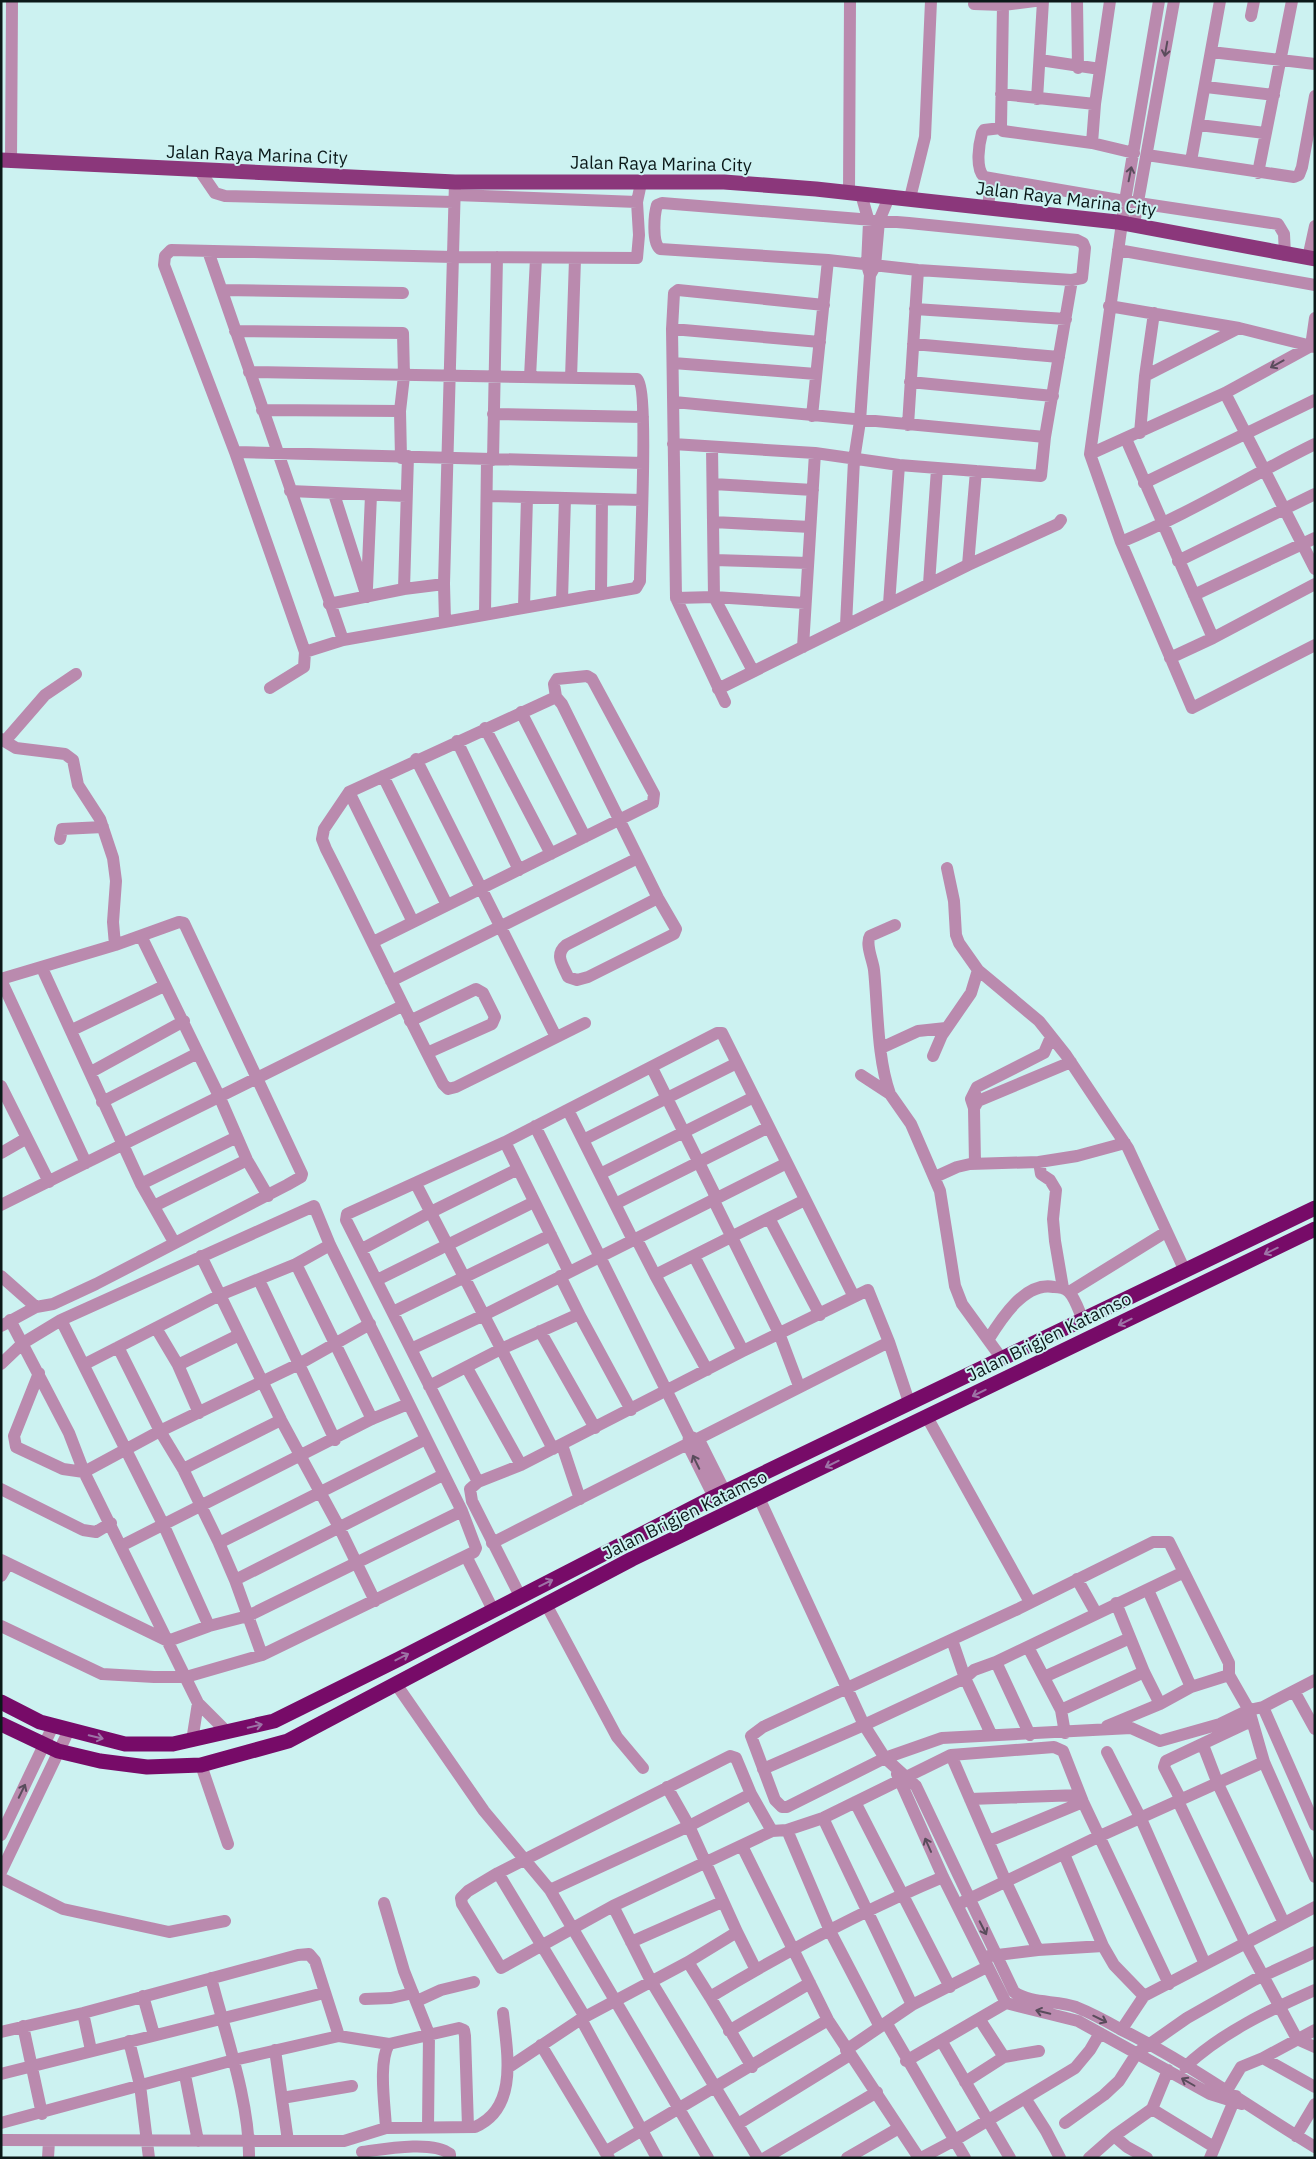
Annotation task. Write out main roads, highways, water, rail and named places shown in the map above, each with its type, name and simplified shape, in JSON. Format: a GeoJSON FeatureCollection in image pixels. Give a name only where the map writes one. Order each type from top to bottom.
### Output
{"type":"FeatureCollection","features":[{"type":"Feature","properties":{"kind":"highway","name":"Jalan Brigjen Katamso"},"geometry":{"type":"LineString","coordinates":[[1,1702],[40,1722],[125,1744],[172,1744],[192,1741],[274,1721],[719,1494],[1315,1208]]}},
{"type":"Feature","properties":{"kind":"highway","name":"Jalan Brigjen Katamso"},"geometry":{"type":"LineString","coordinates":[[1,1724],[58,1751],[147,1767],[201,1765],[288,1741],[632,1560],[760,1500],[1315,1229]]}},
{"type":"Feature","properties":{"kind":"main road","name":"Jalan Raya Marina City"},"geometry":{"type":"LineString","coordinates":[[6,161],[200,171],[455,193],[641,183],[724,182],[910,198],[1128,223],[1311,259]]}}]}
